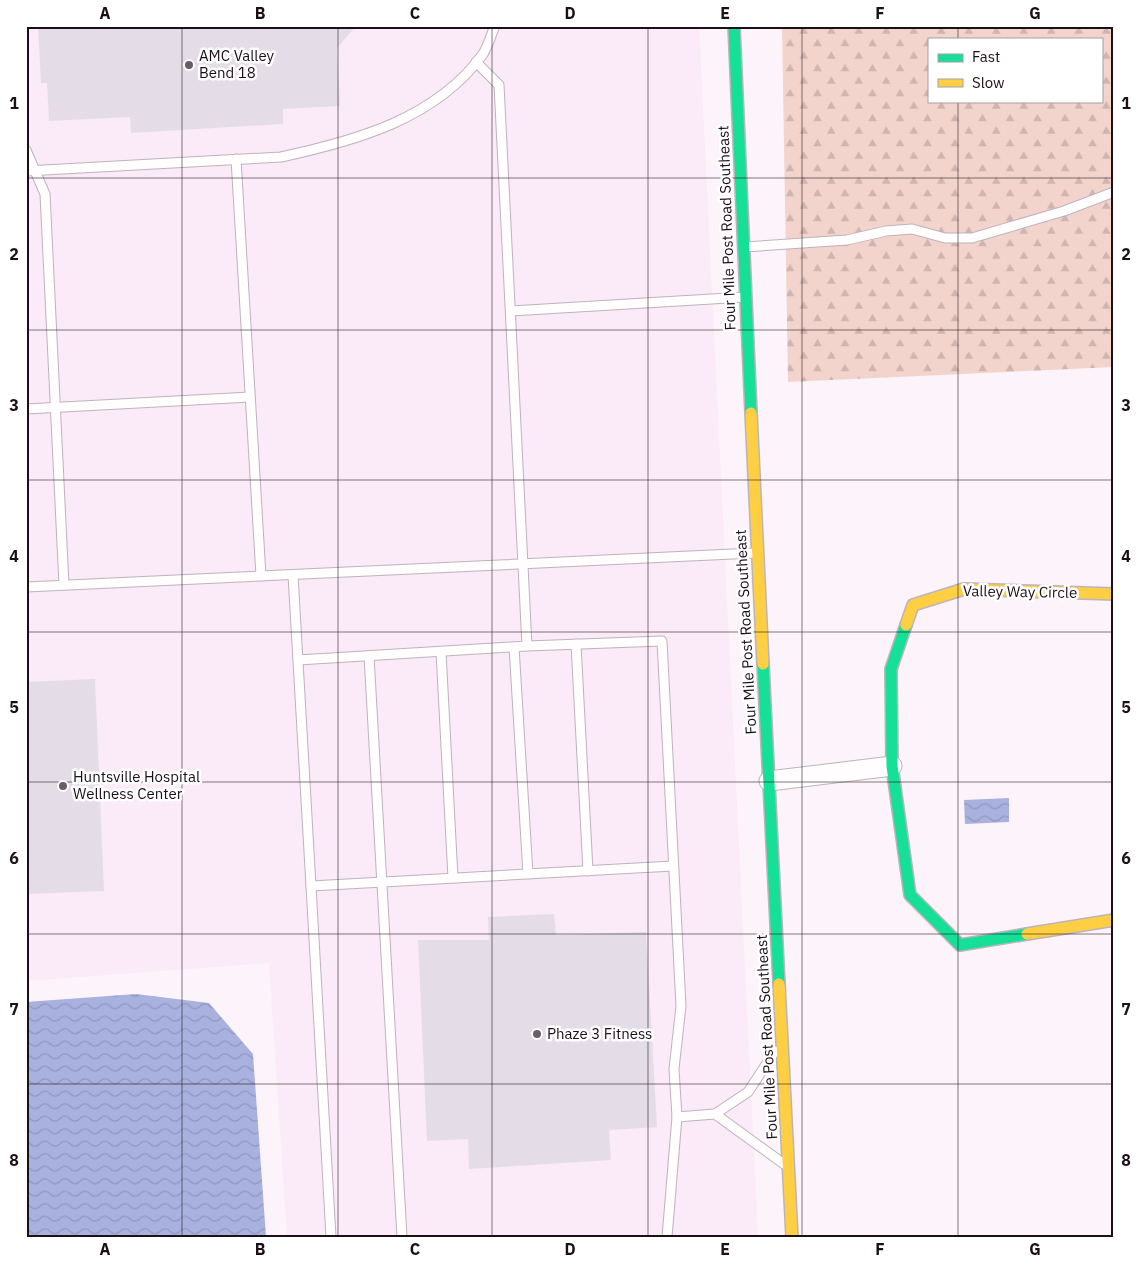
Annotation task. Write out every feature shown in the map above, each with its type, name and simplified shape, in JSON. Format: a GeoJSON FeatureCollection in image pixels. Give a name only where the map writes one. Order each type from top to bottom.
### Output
{"type":"FeatureCollection","features":[{"type":"Feature","properties":{"kind":"main road","name":"Four Mile Post Road Southeast"},"geometry":{"type":"LineString","coordinates":[[734,26],[757,553],[792,1237]]}},
{"type":"Feature","properties":{"kind":"main road","name":"Valley Way Circle"},"geometry":{"type":"LineString","coordinates":[[1114,594],[964,589],[913,605],[891,669],[892,766],[910,895],[960,945],[1114,920]]}},
{"type":"Feature","properties":{"kind":"street"},"geometry":{"type":"LineString","coordinates":[[769,782],[892,766]]}},
{"type":"Feature","properties":{"kind":"lane"},"geometry":{"type":"LineString","coordinates":[[30,171],[280,157],[321,148],[368,134],[425,107],[458,84],[484,53],[495,26]]}},
{"type":"Feature","properties":{"kind":"lane"},"geometry":{"type":"LineString","coordinates":[[476,62],[499,85],[527,646]]}},
{"type":"Feature","properties":{"kind":"lane"},"geometry":{"type":"LineString","coordinates":[[26,150],[30,171],[45,194],[64,585]]}},
{"type":"Feature","properties":{"kind":"lane"},"geometry":{"type":"LineString","coordinates":[[236,159],[261,576]]}},
{"type":"Feature","properties":{"kind":"lane"},"geometry":{"type":"LineString","coordinates":[[743,247],[847,240],[886,231],[912,229],[945,238],[972,238],[1064,211],[1114,192]]}},
{"type":"Feature","properties":{"kind":"lane"},"geometry":{"type":"LineString","coordinates":[[511,311],[745,297]]}},
{"type":"Feature","properties":{"kind":"lane"},"geometry":{"type":"LineString","coordinates":[[26,409],[250,397]]}},
{"type":"Feature","properties":{"kind":"lane"},"geometry":{"type":"LineString","coordinates":[[26,587],[757,553]]}},
{"type":"Feature","properties":{"kind":"lane"},"geometry":{"type":"LineString","coordinates":[[293,574],[330,1237]]}},
{"type":"Feature","properties":{"kind":"lane"},"geometry":{"type":"LineString","coordinates":[[298,660],[527,646],[662,641],[681,1006],[674,1069],[677,1117],[667,1237]]}},
{"type":"Feature","properties":{"kind":"lane"},"geometry":{"type":"LineString","coordinates":[[576,644],[588,871]]}},
{"type":"Feature","properties":{"kind":"lane"},"geometry":{"type":"LineString","coordinates":[[514,647],[528,874]]}},
{"type":"Feature","properties":{"kind":"lane"},"geometry":{"type":"LineString","coordinates":[[441,652],[453,878]]}},
{"type":"Feature","properties":{"kind":"lane"},"geometry":{"type":"LineString","coordinates":[[369,656],[402,1237]]}},
{"type":"Feature","properties":{"kind":"lane"},"geometry":{"type":"LineString","coordinates":[[311,886],[673,866]]}},
{"type":"Feature","properties":{"kind":"lane"},"geometry":{"type":"LineString","coordinates":[[677,1117],[715,1114],[748,1092],[782,1040]]}},
{"type":"Feature","properties":{"kind":"lane"},"geometry":{"type":"LineString","coordinates":[[715,1114],[788,1168]]}},
{"type":"Feature","properties":{"kind":"shaded area"},"geometry":{"type":"Polygon","coordinates":[[[26,26],[699,26],[758,1237],[287,1237],[269,963],[26,981],[26,26]]]}},
{"type":"Feature","properties":{"kind":"green space"},"geometry":{"type":"Polygon","coordinates":[[[782,26],[1114,26],[1114,367],[788,382],[782,26]]]}},
{"type":"Feature","properties":{"kind":"water"},"geometry":{"type":"Polygon","coordinates":[[[1009,798],[1009,822],[965,824],[964,800],[1009,798]]]}},
{"type":"Feature","properties":{"kind":"water"},"geometry":{"type":"Polygon","coordinates":[[[136,994],[209,1003],[253,1054],[266,1237],[26,1237],[26,1002],[136,994]]]}},
{"type":"Feature","properties":{"kind":"building","name":"AMC Valley Bend 18"},"geometry":{"type":"Polygon","coordinates":[[[38,26],[356,26],[337,48],[340,106],[283,109],[283,124],[131,133],[130,117],[49,121],[47,83],[41,83],[38,26]]]}},
{"type":"Feature","properties":{"kind":"building","name":"Huntsville Hospital Wellness Center"},"geometry":{"type":"Polygon","coordinates":[[[95,679],[104,891],[26,894],[26,682],[95,679]]]}},
{"type":"Feature","properties":{"kind":"building","name":"Phaze 3 Fitness"},"geometry":{"type":"Polygon","coordinates":[[[554,914],[556,935],[646,932],[657,1127],[609,1130],[611,1160],[469,1169],[468,1139],[427,1141],[418,940],[489,940],[488,917],[554,914]]]}},
{"type":"Feature","properties":{"kind":"traffic: fast"},"geometry":{"type":"LineString","coordinates":[[734,26],[751,413]]}},
{"type":"Feature","properties":{"kind":"traffic: fast"},"geometry":{"type":"LineString","coordinates":[[906,625],[891,669],[892,766],[910,895],[960,945],[1027,934]]}},
{"type":"Feature","properties":{"kind":"traffic: fast"},"geometry":{"type":"LineString","coordinates":[[763,664],[779,984]]}},
{"type":"Feature","properties":{"kind":"traffic: slow"},"geometry":{"type":"LineString","coordinates":[[751,413],[763,664]]}},
{"type":"Feature","properties":{"kind":"traffic: slow"},"geometry":{"type":"LineString","coordinates":[[906,625],[913,605],[964,589],[1114,594]]}},
{"type":"Feature","properties":{"kind":"traffic: slow"},"geometry":{"type":"LineString","coordinates":[[1027,934],[1114,920]]}},
{"type":"Feature","properties":{"kind":"traffic: slow"},"geometry":{"type":"LineString","coordinates":[[779,984],[792,1237]]}},
{"type":"Feature","properties":{"kind":"place","name":"AMC Valley Bend 18"},"geometry":{"type":"Point","coordinates":[189,65]}},
{"type":"Feature","properties":{"kind":"place","name":"Huntsville Hospital Wellness Center"},"geometry":{"type":"Point","coordinates":[63,786]}},
{"type":"Feature","properties":{"kind":"place","name":"Phaze 3 Fitness"},"geometry":{"type":"Point","coordinates":[537,1034]}}]}
